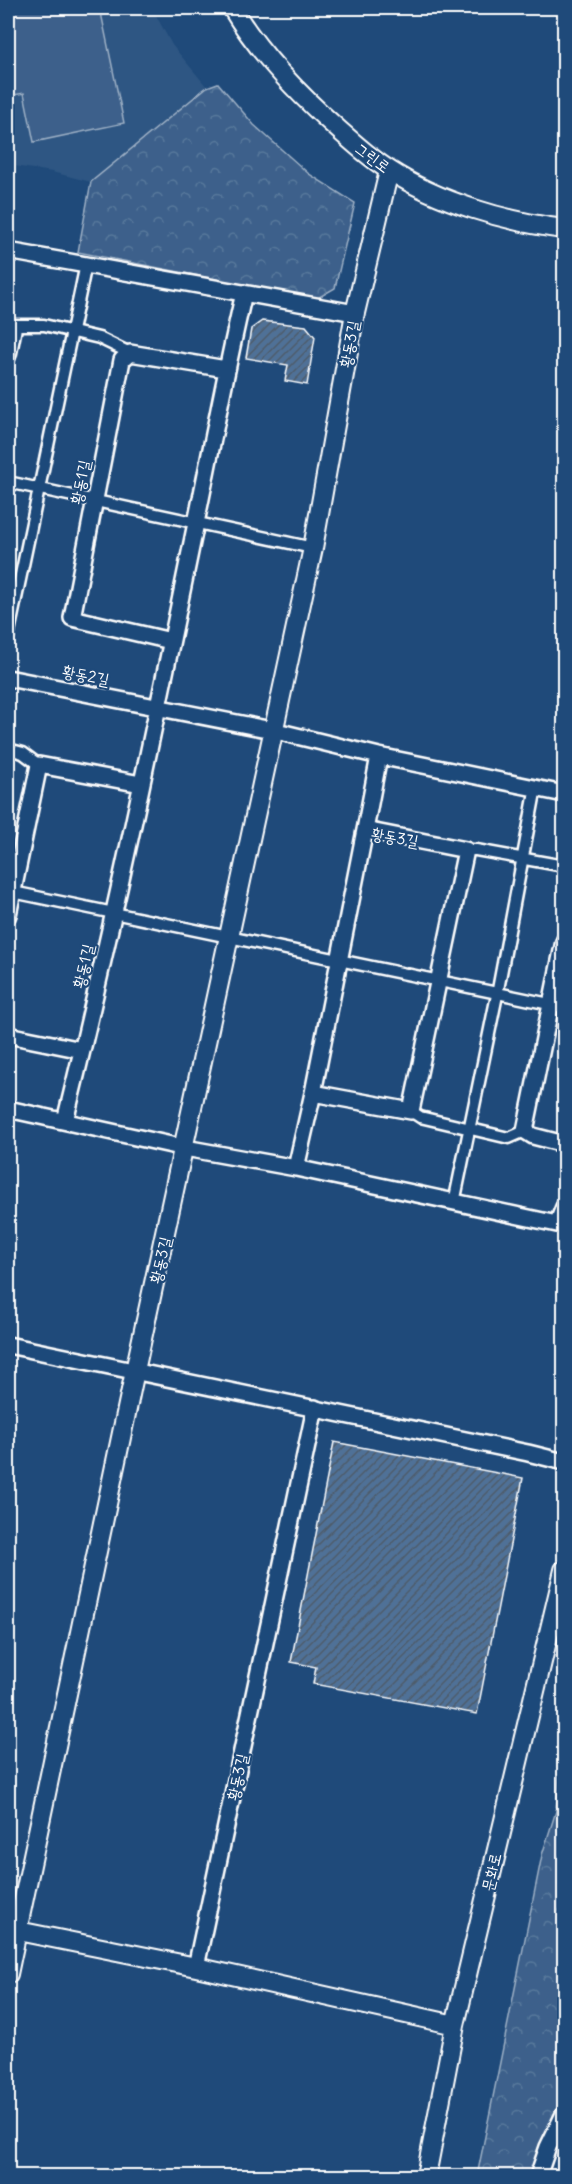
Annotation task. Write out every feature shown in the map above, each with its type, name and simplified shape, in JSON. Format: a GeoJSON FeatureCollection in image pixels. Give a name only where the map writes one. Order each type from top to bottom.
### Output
{"type":"FeatureCollection","features":[{"type":"Feature","properties":{"kind":"street","name":"그린로"},"geometry":{"type":"LineString","coordinates":[[232,8],[259,49],[305,100],[389,171],[439,196],[486,212],[564,229]]}},
{"type":"Feature","properties":{"kind":"street","name":"황동3길"},"geometry":{"type":"LineString","coordinates":[[8,1974],[12,1930],[313,548],[355,313],[389,171]]}},
{"type":"Feature","properties":{"kind":"street"},"geometry":{"type":"LineString","coordinates":[[8,251],[355,313]]}},
{"type":"Feature","properties":{"kind":"street"},"geometry":{"type":"LineString","coordinates":[[8,637],[86,264]]}},
{"type":"Feature","properties":{"kind":"street","name":"황동1길"},"geometry":{"type":"LineString","coordinates":[[64,1120],[114,914],[226,369],[244,293]]}},
{"type":"Feature","properties":{"kind":"street"},"geometry":{"type":"LineString","coordinates":[[8,325],[44,325],[99,338],[130,353],[226,369]]}},
{"type":"Feature","properties":{"kind":"street"},"geometry":{"type":"LineString","coordinates":[[8,325],[13,330],[8,355]]}},
{"type":"Feature","properties":{"kind":"street","name":"황동1길"},"geometry":{"type":"LineString","coordinates":[[130,353],[122,360],[72,618],[171,640]]}},
{"type":"Feature","properties":{"kind":"street"},"geometry":{"type":"LineString","coordinates":[[8,482],[313,548]]}},
{"type":"Feature","properties":{"kind":"street","name":"황동2길"},"geometry":{"type":"LineString","coordinates":[[8,678],[272,730]]}},
{"type":"Feature","properties":{"kind":"street"},"geometry":{"type":"LineString","coordinates":[[272,730],[379,756],[564,794]]}},
{"type":"Feature","properties":{"kind":"street"},"geometry":{"type":"LineString","coordinates":[[8,749],[23,753],[39,765],[141,784]]}},
{"type":"Feature","properties":{"kind":"street"},"geometry":{"type":"LineString","coordinates":[[365,830],[379,756]]}},
{"type":"Feature","properties":{"kind":"street"},"geometry":{"type":"LineString","coordinates":[[8,915],[10,892],[39,765]]}},
{"type":"Feature","properties":{"kind":"street"},"geometry":{"type":"LineString","coordinates":[[454,1203],[497,995],[536,788]]}},
{"type":"Feature","properties":{"kind":"street","name":"황동3길"},"geometry":{"type":"LineString","coordinates":[[296,1168],[365,830],[466,850]]}},
{"type":"Feature","properties":{"kind":"street"},"geometry":{"type":"LineString","coordinates":[[411,1111],[466,850],[476,849],[564,866]]}},
{"type":"Feature","properties":{"kind":"street"},"geometry":{"type":"LineString","coordinates":[[10,892],[558,1006]]}},
{"type":"Feature","properties":{"kind":"street"},"geometry":{"type":"LineString","coordinates":[[525,1131],[558,1006],[564,941]]}},
{"type":"Feature","properties":{"kind":"street"},"geometry":{"type":"LineString","coordinates":[[8,1035],[82,1050]]}},
{"type":"Feature","properties":{"kind":"street"},"geometry":{"type":"LineString","coordinates":[[313,1093],[411,1111],[420,1117],[509,1138],[525,1131]]}},
{"type":"Feature","properties":{"kind":"street"},"geometry":{"type":"LineString","coordinates":[[8,1109],[184,1148],[296,1168],[561,1225],[564,1207]]}},
{"type":"Feature","properties":{"kind":"street"},"geometry":{"type":"LineString","coordinates":[[525,1131],[533,1137],[564,1144]]}},
{"type":"Feature","properties":{"kind":"street"},"geometry":{"type":"LineString","coordinates":[[8,1345],[564,1462]]}},
{"type":"Feature","properties":{"kind":"street","name":"황동3길"},"geometry":{"type":"LineString","coordinates":[[196,1967],[315,1408]]}},
{"type":"Feature","properties":{"kind":"street","name":"문화로"},"geometry":{"type":"LineString","coordinates":[[426,2176],[454,2025],[564,1570]]}},
{"type":"Feature","properties":{"kind":"street"},"geometry":{"type":"LineString","coordinates":[[12,1930],[196,1967],[454,2025]]}},
{"type":"Feature","properties":{"kind":"street"},"geometry":{"type":"LineString","coordinates":[[538,2176],[548,2147],[564,2114]]}},
{"type":"Feature","properties":{"kind":"shaded area"},"geometry":{"type":"Polygon","coordinates":[[[8,8],[152,8],[172,45],[207,87],[91,182],[52,172],[8,165],[8,8]]]}},
{"type":"Feature","properties":{"kind":"green space"},"geometry":{"type":"Polygon","coordinates":[[[8,8],[100,8],[124,123],[34,142],[24,93],[8,96],[8,8]]]}},
{"type":"Feature","properties":{"kind":"green space"},"geometry":{"type":"Polygon","coordinates":[[[218,83],[254,125],[309,174],[355,203],[335,288],[316,299],[78,252],[91,182],[207,87],[218,83]]]}},
{"type":"Feature","properties":{"kind":"green space"},"geometry":{"type":"Polygon","coordinates":[[[564,1736],[564,2094],[534,2176],[477,2176],[542,1855],[556,1811],[561,1747],[564,1736]]]}},
{"type":"Feature","properties":{"kind":"building"},"geometry":{"type":"Polygon","coordinates":[[[262,321],[306,326],[315,337],[307,385],[285,381],[288,365],[246,358],[251,329],[262,321]]]}},
{"type":"Feature","properties":{"kind":"building"},"geometry":{"type":"Polygon","coordinates":[[[334,1442],[523,1478],[477,1714],[313,1684],[316,1667],[291,1662],[334,1442]]]}}]}
